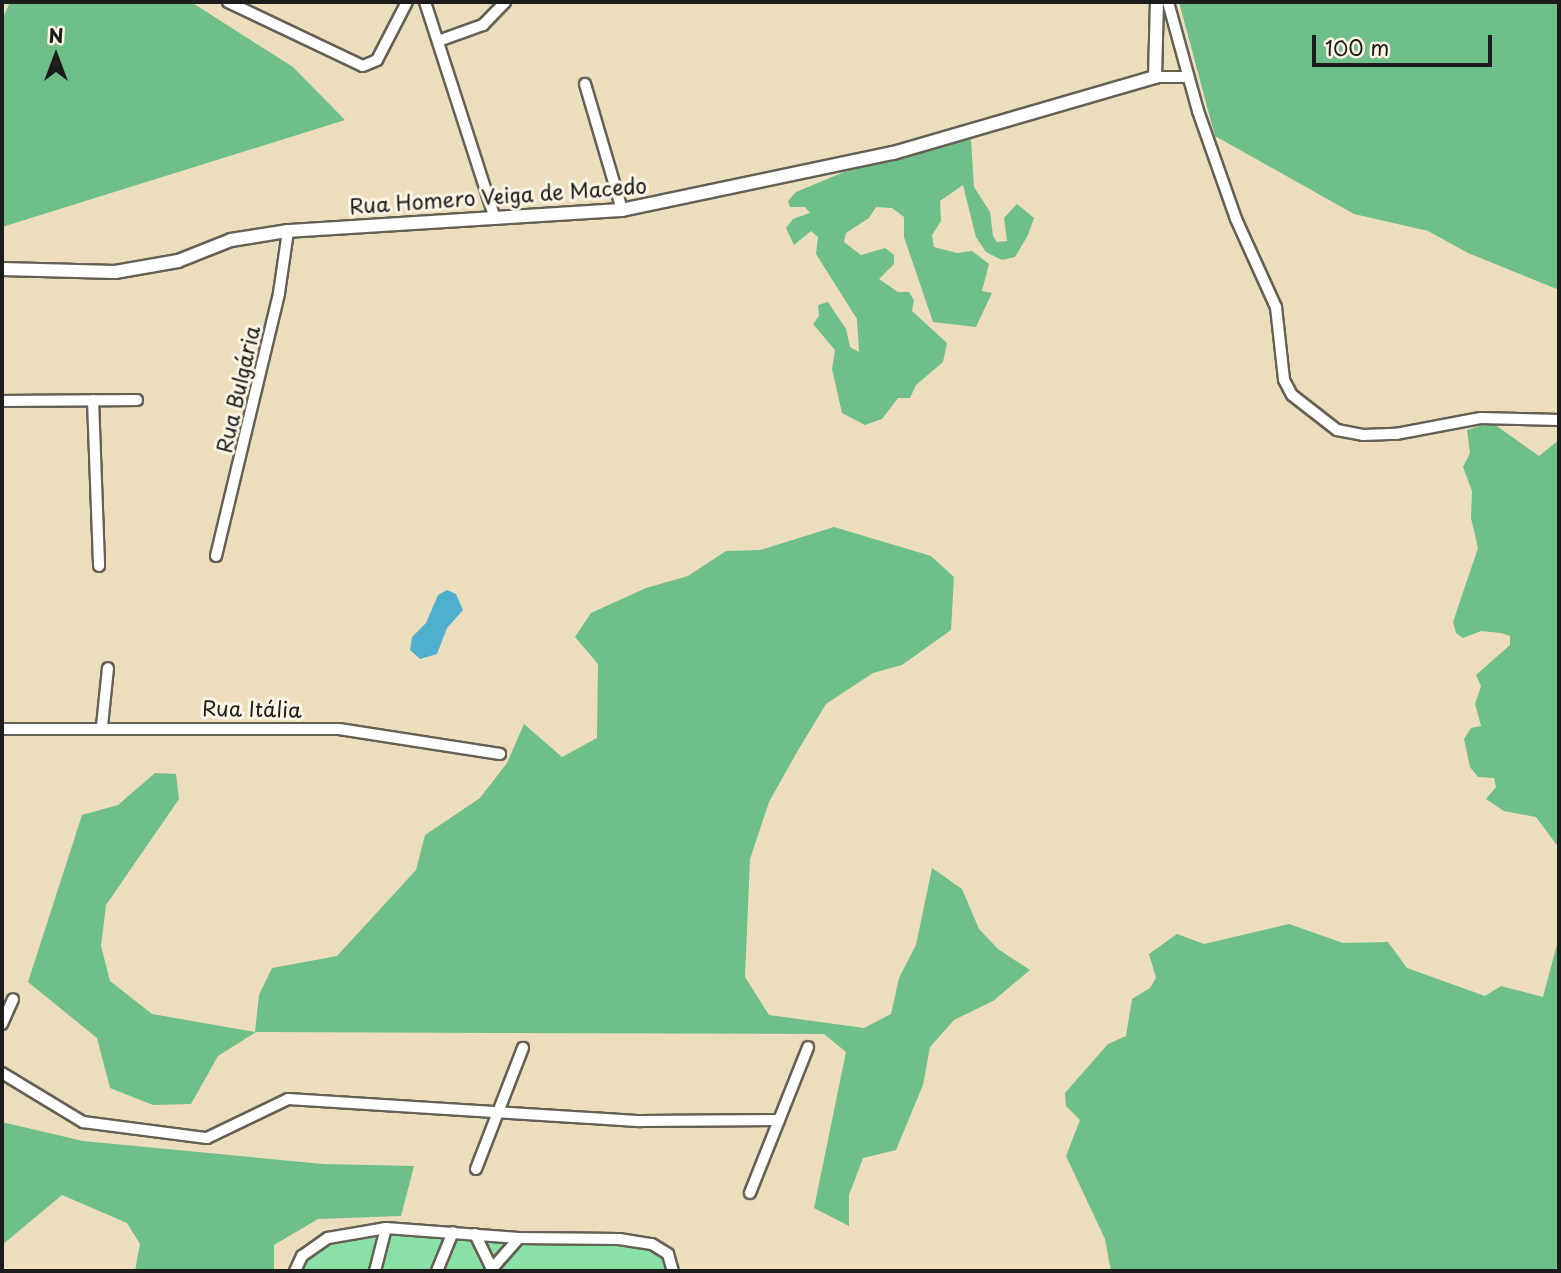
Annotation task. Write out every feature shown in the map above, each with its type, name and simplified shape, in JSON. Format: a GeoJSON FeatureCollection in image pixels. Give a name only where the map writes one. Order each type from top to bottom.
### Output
{"type":"FeatureCollection","features":[{"type":"Feature","properties":{"kind":"street"},"geometry":{"type":"LineString","coordinates":[[228,2],[363,66],[377,60],[407,2]]}},
{"type":"Feature","properties":{"kind":"street"},"geometry":{"type":"LineString","coordinates":[[425,2],[441,40],[495,219]]}},
{"type":"Feature","properties":{"kind":"street"},"geometry":{"type":"LineString","coordinates":[[441,40],[483,25],[505,2]]}},
{"type":"Feature","properties":{"kind":"street"},"geometry":{"type":"LineString","coordinates":[[1157,2],[1155,77],[1188,77]]}},
{"type":"Feature","properties":{"kind":"street"},"geometry":{"type":"LineString","coordinates":[[1168,2],[1188,77],[1236,219],[1276,307],[1284,380],[1292,395],[1338,430],[1363,435],[1396,434],[1490,417],[1559,420]]}},
{"type":"Feature","properties":{"kind":"street","name":"Rua Homero Veiga de Macedo"},"geometry":{"type":"LineString","coordinates":[[2,270],[115,272],[178,261],[232,240],[288,231],[622,210],[893,153],[1155,77]]}},
{"type":"Feature","properties":{"kind":"street"},"geometry":{"type":"LineString","coordinates":[[585,84],[622,210]]}},
{"type":"Feature","properties":{"kind":"street","name":"Rua Bulgária"},"geometry":{"type":"LineString","coordinates":[[216,556],[279,293],[288,231]]}},
{"type":"Feature","properties":{"kind":"street"},"geometry":{"type":"LineString","coordinates":[[93,400],[99,566]]}},
{"type":"Feature","properties":{"kind":"street"},"geometry":{"type":"LineString","coordinates":[[2,401],[137,400]]}},
{"type":"Feature","properties":{"kind":"street"},"geometry":{"type":"LineString","coordinates":[[102,726],[108,668]]}},
{"type":"Feature","properties":{"kind":"street","name":"Rua Itália"},"geometry":{"type":"LineString","coordinates":[[2,729],[102,726],[339,729],[500,754]]}},
{"type":"Feature","properties":{"kind":"street"},"geometry":{"type":"LineString","coordinates":[[2,1024],[13,999]]}},
{"type":"Feature","properties":{"kind":"street"},"geometry":{"type":"LineString","coordinates":[[750,1193],[808,1047]]}},
{"type":"Feature","properties":{"kind":"street"},"geometry":{"type":"LineString","coordinates":[[476,1169],[502,1111],[523,1048]]}},
{"type":"Feature","properties":{"kind":"street"},"geometry":{"type":"LineString","coordinates":[[2,1073],[83,1122],[206,1138],[288,1099],[640,1121],[779,1120]]}},
{"type":"Feature","properties":{"kind":"street"},"geometry":{"type":"LineString","coordinates":[[375,1271],[386,1228]]}},
{"type":"Feature","properties":{"kind":"street"},"geometry":{"type":"LineString","coordinates":[[295,1271],[302,1256],[328,1238],[386,1228],[519,1238],[619,1239],[652,1244],[668,1254],[673,1271]]}},
{"type":"Feature","properties":{"kind":"street"},"geometry":{"type":"LineString","coordinates":[[437,1271],[453,1232]]}},
{"type":"Feature","properties":{"kind":"street"},"geometry":{"type":"LineString","coordinates":[[475,1234],[491,1269],[519,1238]]}},
{"type":"Feature","properties":{"kind":"green space"},"geometry":{"type":"Polygon","coordinates":[[[10,2],[191,2],[293,67],[345,120],[2,227],[2,20],[10,2]]]}},
{"type":"Feature","properties":{"kind":"green space"},"geometry":{"type":"Polygon","coordinates":[[[1179,2],[1559,2],[1559,290],[1468,253],[1428,231],[1354,214],[1215,136],[1179,2]]]}},
{"type":"Feature","properties":{"kind":"green space"},"geometry":{"type":"Polygon","coordinates":[[[971,139],[974,187],[990,212],[993,236],[997,242],[1007,241],[1004,218],[1017,204],[1034,218],[1028,235],[1015,257],[1002,260],[986,252],[976,237],[963,185],[940,201],[941,221],[932,235],[934,247],[957,253],[972,251],[989,264],[982,291],[992,293],[976,327],[933,322],[904,237],[904,217],[892,208],[876,207],[869,218],[846,233],[844,242],[861,255],[885,248],[894,255],[894,264],[879,279],[898,292],[909,292],[914,300],[912,311],[947,343],[943,362],[916,385],[910,398],[898,398],[882,419],[865,425],[842,413],[832,369],[835,350],[813,324],[819,316],[818,305],[828,302],[846,329],[850,347],[859,352],[857,319],[816,254],[818,237],[811,231],[794,245],[786,228],[793,219],[810,213],[805,207],[790,207],[788,201],[796,192],[861,165],[971,139]]]}},
{"type":"Feature","properties":{"kind":"green space"},"geometry":{"type":"Polygon","coordinates":[[[1491,422],[1539,456],[1559,440],[1559,848],[1536,817],[1504,811],[1486,799],[1496,787],[1494,778],[1478,777],[1470,767],[1464,739],[1471,728],[1481,726],[1475,704],[1481,686],[1476,675],[1510,645],[1510,636],[1501,633],[1481,631],[1463,638],[1456,633],[1453,622],[1478,548],[1471,518],[1472,491],[1463,467],[1470,453],[1467,430],[1491,422]]]}},
{"type":"Feature","properties":{"kind":"green space"},"geometry":{"type":"Polygon","coordinates":[[[834,527],[931,556],[954,577],[951,630],[902,665],[873,673],[826,704],[797,752],[769,802],[750,859],[745,977],[769,1015],[864,1028],[891,1014],[899,978],[916,945],[932,868],[962,889],[979,929],[998,949],[1030,970],[993,1001],[954,1020],[930,1047],[923,1085],[896,1150],[863,1158],[849,1195],[849,1226],[814,1208],[846,1052],[824,1034],[256,1032],[218,1056],[191,1104],[153,1105],[110,1088],[97,1038],[28,982],[82,815],[118,805],[155,773],[176,774],[179,799],[106,905],[101,946],[110,981],[152,1014],[255,1032],[259,995],[272,968],[337,956],[416,870],[425,835],[480,798],[507,763],[524,724],[562,757],[597,738],[598,664],[575,637],[591,613],[646,588],[688,576],[726,551],[760,550],[834,527]]]}},
{"type":"Feature","properties":{"kind":"green space"},"geometry":{"type":"Polygon","coordinates":[[[1289,924],[1343,943],[1388,942],[1407,968],[1485,996],[1501,986],[1543,997],[1559,937],[1559,1267],[1552,1271],[1111,1271],[1105,1239],[1066,1156],[1080,1120],[1066,1106],[1065,1093],[1108,1044],[1126,1036],[1132,999],[1150,988],[1156,978],[1149,954],[1177,934],[1204,944],[1289,924]]]}},
{"type":"Feature","properties":{"kind":"green space"},"geometry":{"type":"Polygon","coordinates":[[[2,1122],[83,1141],[323,1164],[414,1166],[401,1216],[318,1219],[274,1245],[274,1271],[135,1271],[140,1244],[127,1223],[62,1195],[2,1245],[2,1122]]]}},
{"type":"Feature","properties":{"kind":"green space"},"geometry":{"type":"Polygon","coordinates":[[[386,1228],[619,1239],[668,1254],[673,1271],[295,1271],[302,1256],[328,1238],[386,1228]]]}},
{"type":"Feature","properties":{"kind":"water"},"geometry":{"type":"Polygon","coordinates":[[[447,590],[456,594],[463,610],[447,628],[437,654],[420,659],[410,650],[412,637],[426,623],[438,595],[447,590]]]}}]}
